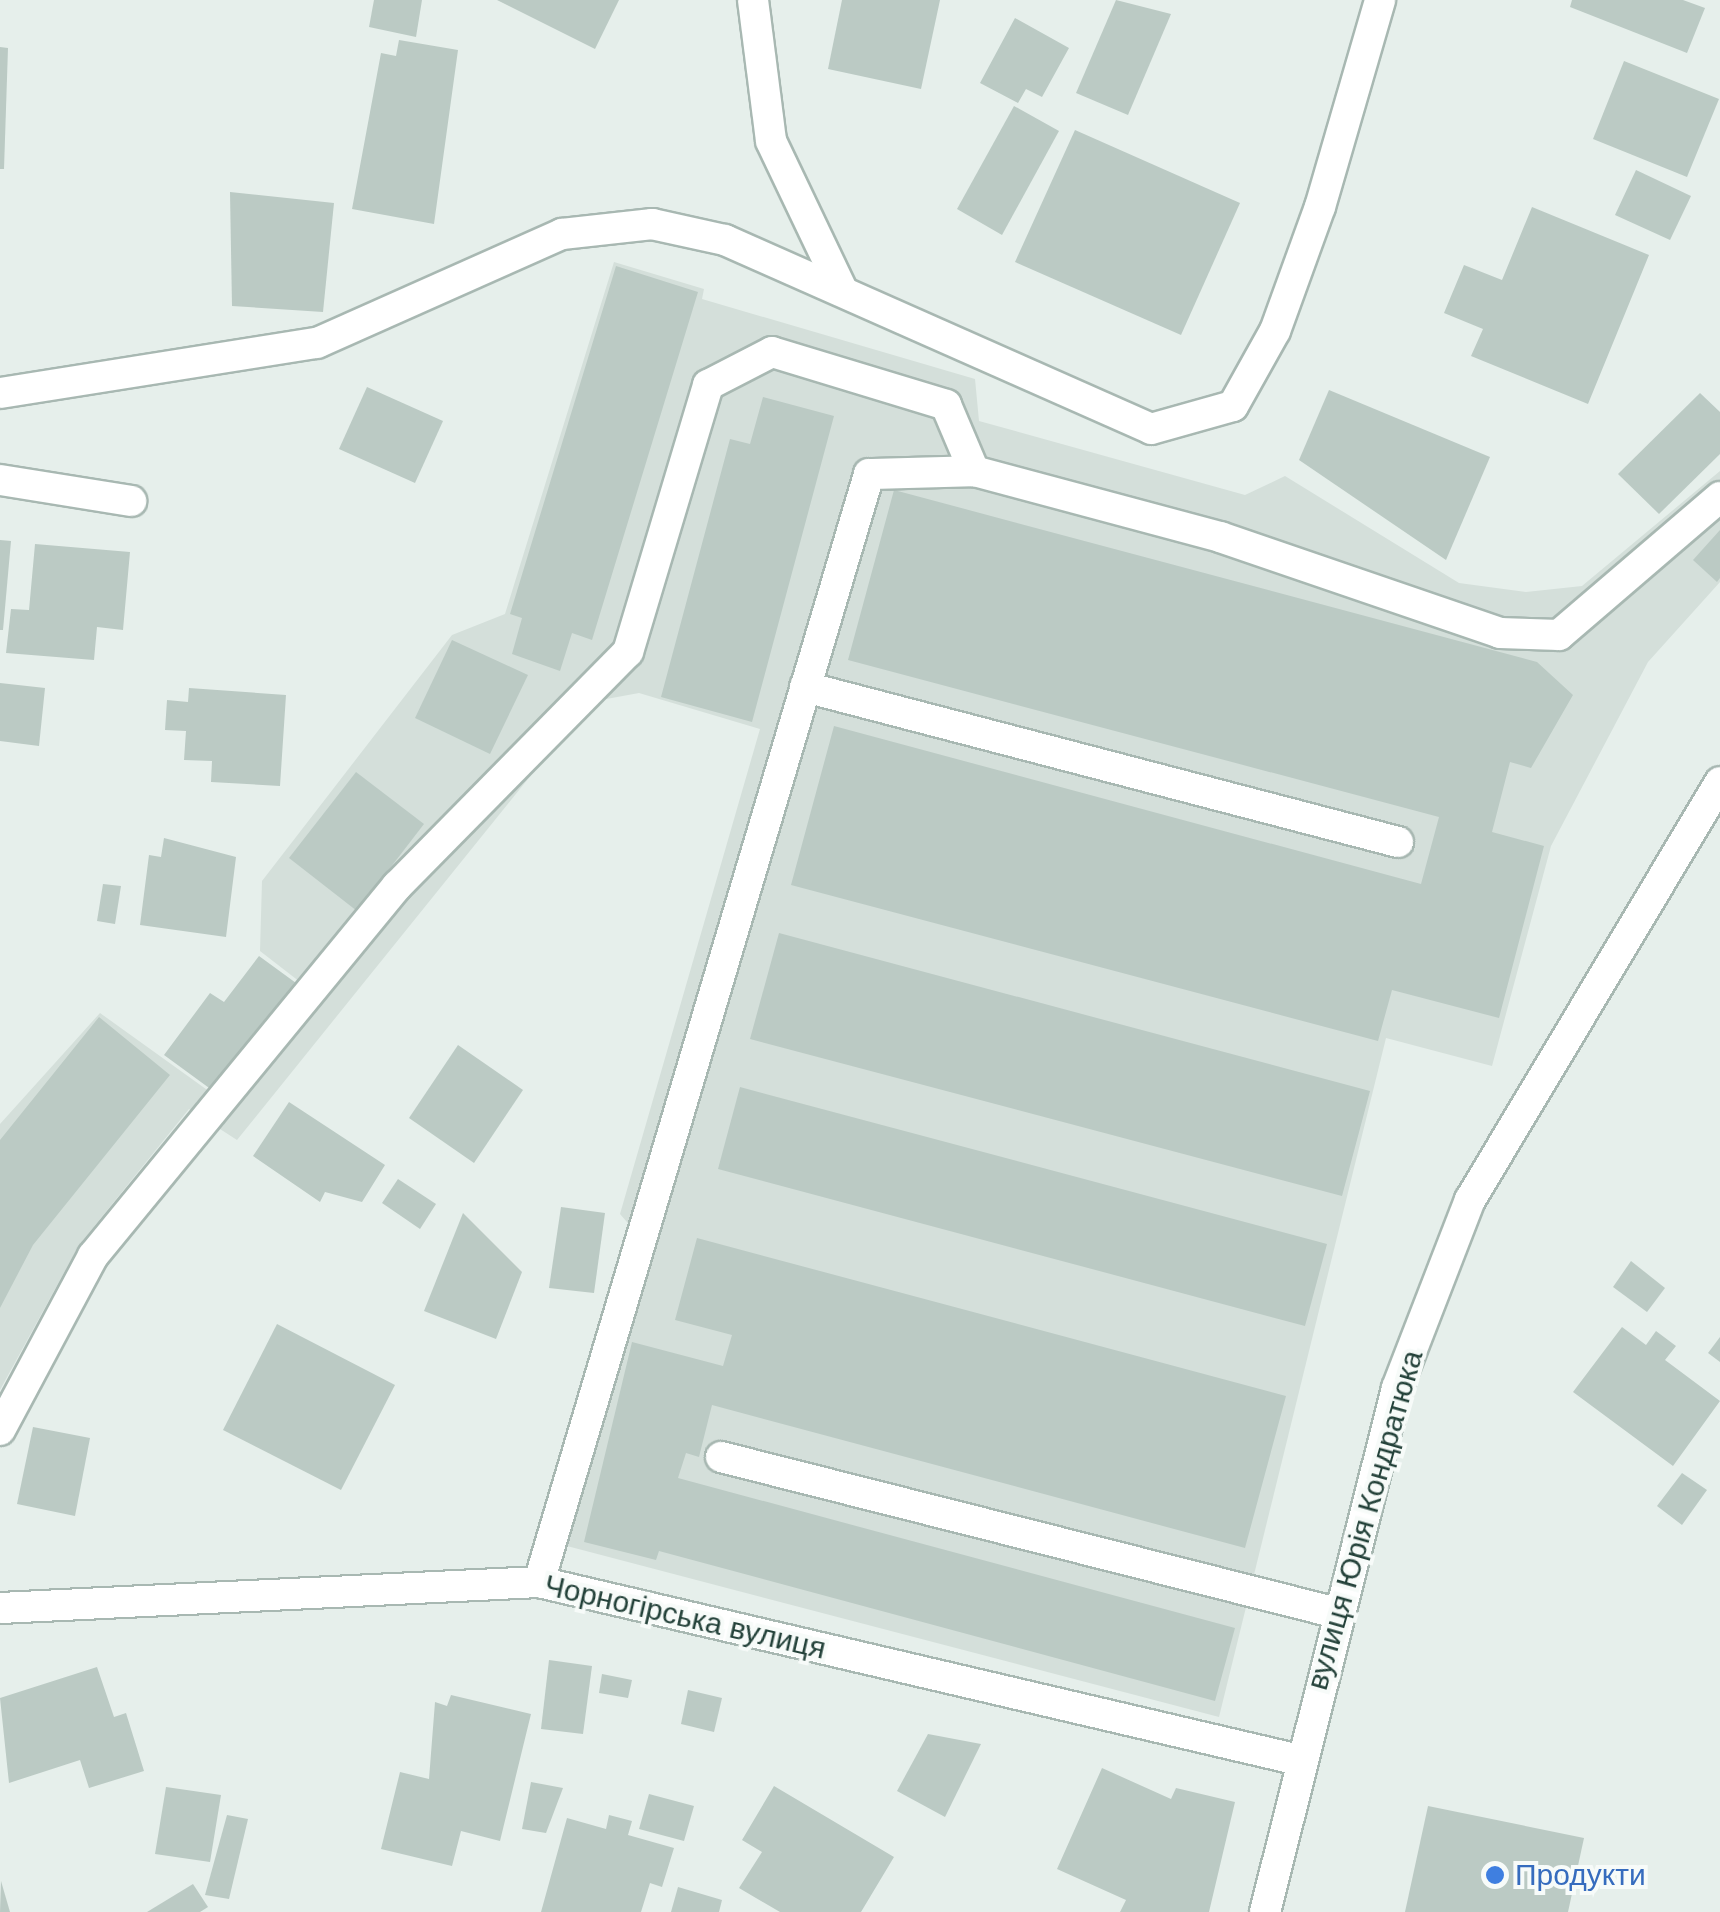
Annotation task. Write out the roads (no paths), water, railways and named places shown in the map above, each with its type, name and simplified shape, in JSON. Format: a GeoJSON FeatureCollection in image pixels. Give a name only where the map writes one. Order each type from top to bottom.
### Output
{"type":"FeatureCollection","features":[{"type":"Feature","properties":{"kind":"street"},"geometry":{"type":"LineString","coordinates":[[753,0],[771,141],[842,290]]}},
{"type":"Feature","properties":{"kind":"street"},"geometry":{"type":"LineString","coordinates":[[0,393],[317,343],[562,234],[652,224],[725,240],[1151,429],[1233,406],[1276,331],[1314,224],[1380,0]]}},
{"type":"Feature","properties":{"kind":"street"},"geometry":{"type":"LineString","coordinates":[[0,1430],[93,1256],[397,886],[628,652],[708,385],[772,352],[946,405],[974,471]]}},
{"type":"Feature","properties":{"kind":"street"},"geometry":{"type":"LineString","coordinates":[[538,1582],[869,474],[974,471],[1220,537],[1500,633],[1559,636],[1720,497]]}},
{"type":"Feature","properties":{"kind":"street"},"geometry":{"type":"LineString","coordinates":[[0,480],[131,501]]}},
{"type":"Feature","properties":{"kind":"street"},"geometry":{"type":"LineString","coordinates":[[805,687],[1398,842]]}},
{"type":"Feature","properties":{"kind":"street","name":"вулиця Юрія Кондратюка"},"geometry":{"type":"LineString","coordinates":[[1265,1912],[1299,1760],[1398,1388],[1470,1200],[1720,782]]}},
{"type":"Feature","properties":{"kind":"street"},"geometry":{"type":"LineString","coordinates":[[720,1456],[1337,1613]]}},
{"type":"Feature","properties":{"kind":"street","name":"Чорногірська вулиця"},"geometry":{"type":"LineString","coordinates":[[2,1600],[538,1582],[1299,1760]]}},
{"type":"Feature","properties":{"kind":"place","name":"Продукти"},"geometry":{"type":"Point","coordinates":[1495,1875]}}]}
